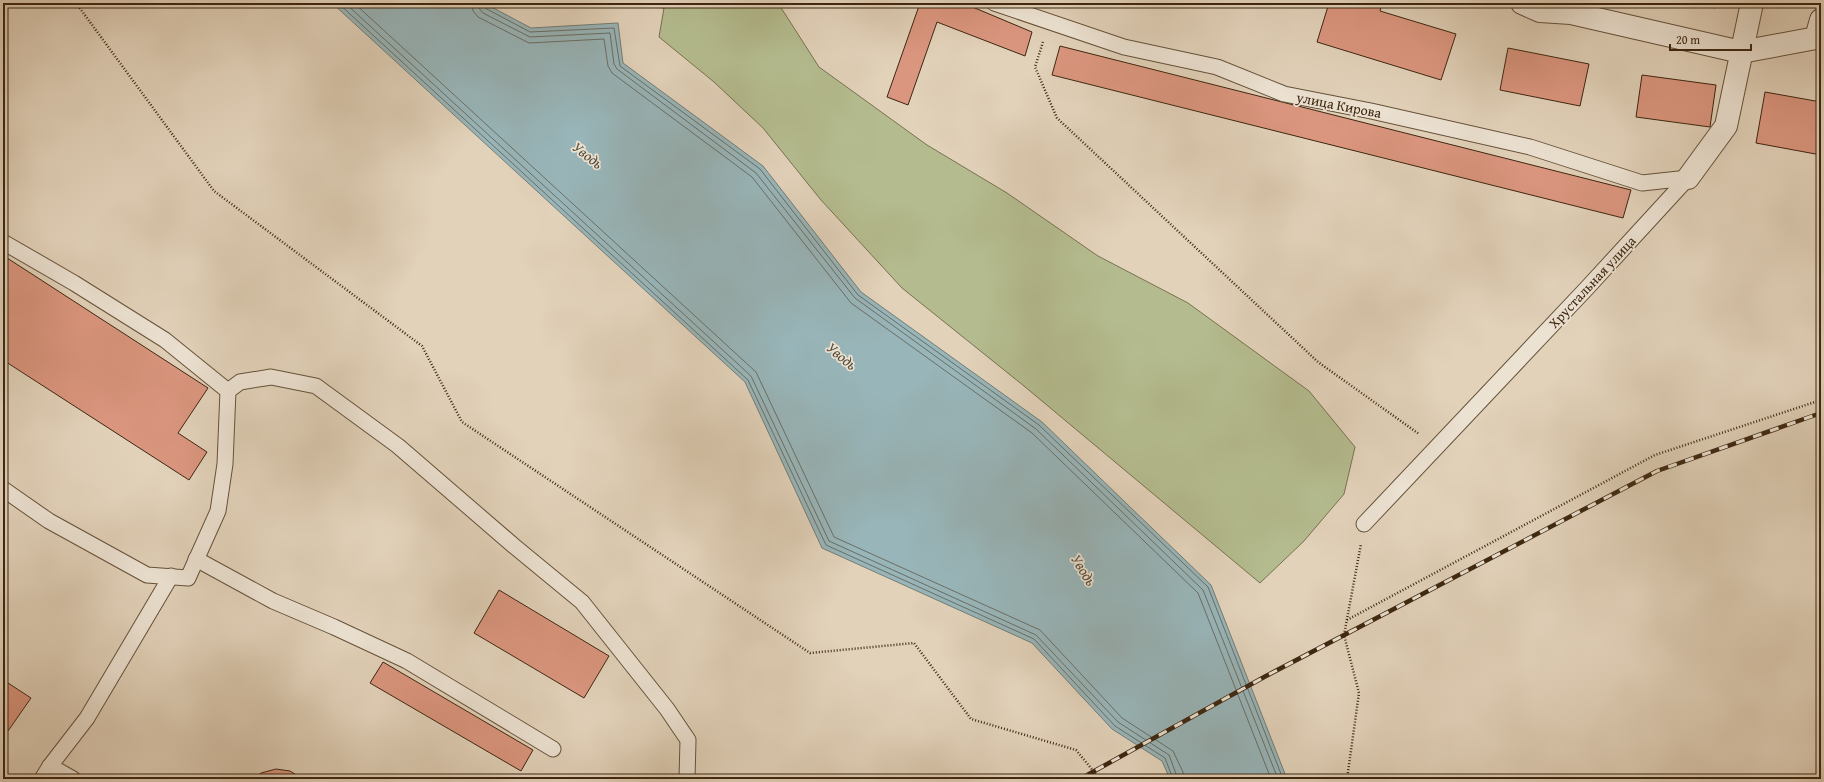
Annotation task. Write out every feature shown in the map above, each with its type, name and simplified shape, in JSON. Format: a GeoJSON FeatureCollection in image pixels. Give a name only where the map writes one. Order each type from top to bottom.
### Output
{"type":"FeatureCollection","features":[{"type":"Feature","properties":{"kind":"street"},"geometry":{"type":"LineString","coordinates":[[1522,3],[1540,11],[1571,13],[1741,52],[1816,38],[1821,20]]}},
{"type":"Feature","properties":{"kind":"street","name":"Хрустальная улица"},"geometry":{"type":"LineString","coordinates":[[1688,178],[1726,126],[1752,3]]}},
{"type":"Feature","properties":{"kind":"lane","name":"улица Кирова"},"geometry":{"type":"LineString","coordinates":[[994,3],[1124,47],[1217,66],[1284,94],[1371,111],[1530,147],[1642,183],[1688,178]]}},
{"type":"Feature","properties":{"kind":"lane","name":"Хрустальная улица"},"geometry":{"type":"LineString","coordinates":[[1364,524],[1587,288],[1688,178]]}},
{"type":"Feature","properties":{"kind":"lane"},"geometry":{"type":"LineString","coordinates":[[3,242],[74,283],[164,340],[228,391]]}},
{"type":"Feature","properties":{"kind":"lane"},"geometry":{"type":"LineString","coordinates":[[228,391],[240,382],[271,377],[316,386],[398,446],[514,546],[582,602],[667,709],[688,740],[687,779]]}},
{"type":"Feature","properties":{"kind":"lane"},"geometry":{"type":"LineString","coordinates":[[3,488],[49,521],[147,575],[188,578],[218,512],[225,464],[228,391]]}},
{"type":"Feature","properties":{"kind":"lane"},"geometry":{"type":"LineString","coordinates":[[196,559],[273,601],[407,661],[553,749]]}},
{"type":"Feature","properties":{"kind":"lane"},"geometry":{"type":"LineString","coordinates":[[42,779],[50,766],[87,718],[171,576]]}},
{"type":"Feature","properties":{"kind":"lane"},"geometry":{"type":"LineString","coordinates":[[50,766],[73,779]]}},
{"type":"Feature","properties":{"kind":"path"},"geometry":{"type":"LineString","coordinates":[[76,3],[214,191],[422,346],[462,422],[810,653],[914,643],[971,719],[1076,750],[1100,779]]}},
{"type":"Feature","properties":{"kind":"path"},"geometry":{"type":"LineString","coordinates":[[1049,22],[1035,67],[1057,118],[1318,362],[1437,446]]}},
{"type":"Feature","properties":{"kind":"path"},"geometry":{"type":"LineString","coordinates":[[1347,620],[1655,455],[1821,400]]}},
{"type":"Feature","properties":{"kind":"path"},"geometry":{"type":"LineString","coordinates":[[1347,779],[1359,693],[1344,635],[1364,524]]}},
{"type":"Feature","properties":{"kind":"green space"},"geometry":{"type":"Polygon","coordinates":[[[627,3],[778,3],[819,67],[927,145],[1007,193],[1098,256],[1188,303],[1309,391],[1355,447],[1344,494],[1304,541],[1260,583],[1024,386],[902,288],[821,200],[763,128],[714,82],[659,37],[664,8],[627,3]]]}},
{"type":"Feature","properties":{"kind":"water","name":"Уводь"},"geometry":{"type":"Polygon","coordinates":[[[332,3],[484,3],[531,28],[618,23],[623,63],[763,166],[861,292],[1042,422],[1211,585],[1287,779],[1170,779],[1162,761],[1112,729],[1032,643],[822,548],[745,382],[332,3]]]}},
{"type":"Feature","properties":{"kind":"building"},"geometry":{"type":"Polygon","coordinates":[[[920,3],[963,3],[1032,32],[1025,56],[937,22],[908,105],[887,97],[920,3]]]}},
{"type":"Feature","properties":{"kind":"building"},"geometry":{"type":"Polygon","coordinates":[[[1329,3],[1382,3],[1380,11],[1456,34],[1441,80],[1317,42],[1329,3]]]}},
{"type":"Feature","properties":{"kind":"building"},"geometry":{"type":"Polygon","coordinates":[[[1697,3],[1716,3],[1715,8],[1697,3]]]}},
{"type":"Feature","properties":{"kind":"building"},"geometry":{"type":"Polygon","coordinates":[[[1060,46],[1631,190],[1623,218],[1052,75],[1060,46]]]}},
{"type":"Feature","properties":{"kind":"building"},"geometry":{"type":"Polygon","coordinates":[[[1508,48],[1589,64],[1580,106],[1500,90],[1508,48]]]}},
{"type":"Feature","properties":{"kind":"building"},"geometry":{"type":"Polygon","coordinates":[[[1642,75],[1716,85],[1710,127],[1636,117],[1642,75]]]}},
{"type":"Feature","properties":{"kind":"building"},"geometry":{"type":"Polygon","coordinates":[[[1765,92],[1821,102],[1821,155],[1756,143],[1765,92]]]}},
{"type":"Feature","properties":{"kind":"building"},"geometry":{"type":"Polygon","coordinates":[[[4,256],[208,388],[178,433],[207,452],[189,480],[3,360],[4,256]]]}},
{"type":"Feature","properties":{"kind":"building"},"geometry":{"type":"Polygon","coordinates":[[[499,590],[609,656],[584,698],[474,633],[499,590]]]}},
{"type":"Feature","properties":{"kind":"building"},"geometry":{"type":"Polygon","coordinates":[[[383,662],[533,750],[521,771],[370,683],[383,662]]]}},
{"type":"Feature","properties":{"kind":"building"},"geometry":{"type":"Polygon","coordinates":[[[8,683],[31,698],[8,731],[3,728],[3,690],[8,683]]]}},
{"type":"Feature","properties":{"kind":"building"},"geometry":{"type":"Polygon","coordinates":[[[276,769],[290,771],[303,779],[253,779],[261,773],[276,769]]]}},
{"type":"Feature","properties":{"kind":"building"},"geometry":{"type":"Polygon","coordinates":[[[403,776],[415,779],[391,779],[393,778],[403,776]]]}},
{"type":"Feature","properties":{"kind":"railway"},"geometry":{"type":"LineString","coordinates":[[1080,779],[1266,676],[1657,471],[1821,413]]}}]}
